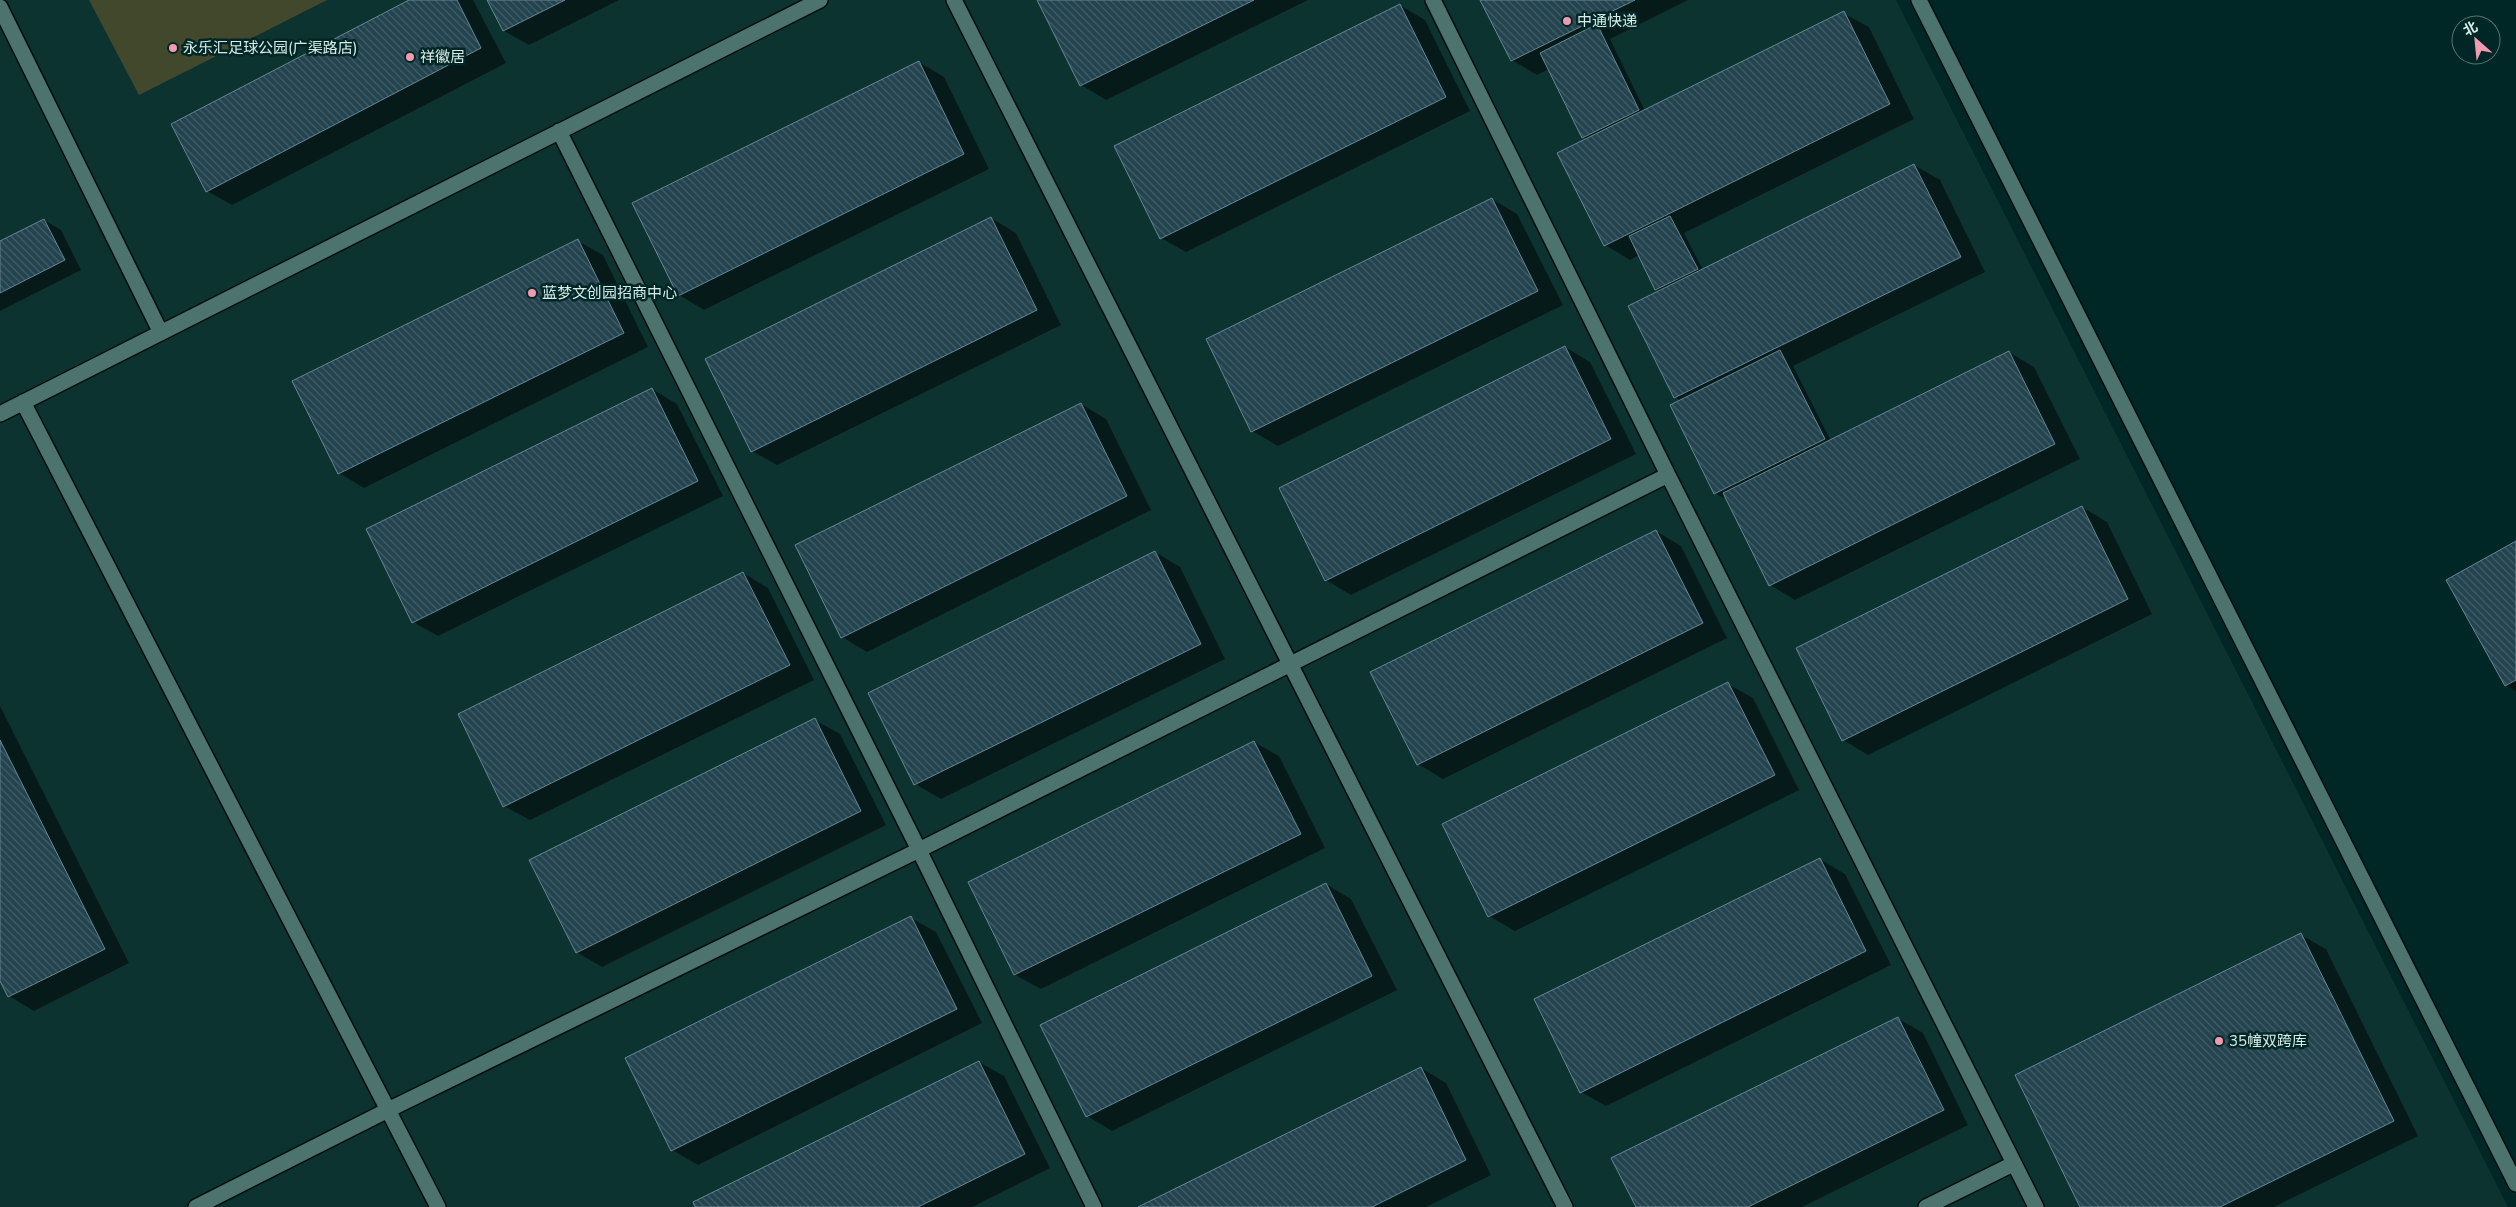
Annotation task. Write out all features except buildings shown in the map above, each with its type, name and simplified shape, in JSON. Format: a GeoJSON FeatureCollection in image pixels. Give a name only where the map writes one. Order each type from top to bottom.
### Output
{"type":"FeatureCollection","features":[{"type":"Feature","properties":{"kind":"street"},"geometry":{"type":"LineString","coordinates":[[0,414],[820,0]]}},
{"type":"Feature","properties":{"kind":"street"},"geometry":{"type":"LineString","coordinates":[[954,0],[1565,1207]]}},
{"type":"Feature","properties":{"kind":"street"},"geometry":{"type":"LineString","coordinates":[[1433,0],[1668,475],[2036,1207]]}},
{"type":"Feature","properties":{"kind":"street"},"geometry":{"type":"LineString","coordinates":[[1919,0],[2516,1184]]}},
{"type":"Feature","properties":{"kind":"street"},"geometry":{"type":"LineString","coordinates":[[0,7],[161,333]]}},
{"type":"Feature","properties":{"kind":"street"},"geometry":{"type":"LineString","coordinates":[[558,131],[918,850],[1094,1207]]}},
{"type":"Feature","properties":{"kind":"street"},"geometry":{"type":"LineString","coordinates":[[23,402],[438,1207]]}},
{"type":"Feature","properties":{"kind":"street"},"geometry":{"type":"LineString","coordinates":[[196,1207],[388,1110],[918,850],[1668,475]]}},
{"type":"Feature","properties":{"kind":"street"},"geometry":{"type":"LineString","coordinates":[[1926,1207],[2013,1164]]}},
{"type":"Feature","properties":{"kind":"shaded area"},"geometry":{"type":"Polygon","coordinates":[[[0,0],[1896,0],[2508,1207],[0,1207],[0,0]]]}},
{"type":"Feature","properties":{"kind":"shaded area","name":"永乐汇足球公园(广渠路店)"},"geometry":{"type":"Polygon","coordinates":[[[89,0],[327,0],[139,95],[89,0]]]}},
{"type":"Feature","properties":{"kind":"place","name":"中通快递"},"geometry":{"type":"Point","coordinates":[1567,21]}},
{"type":"Feature","properties":{"kind":"place","name":"永乐汇足球公园(广渠路店)"},"geometry":{"type":"Point","coordinates":[173,48]}},
{"type":"Feature","properties":{"kind":"place","name":"祥徽居"},"geometry":{"type":"Point","coordinates":[410,57]}},
{"type":"Feature","properties":{"kind":"place","name":"蓝梦文创园招商中心"},"geometry":{"type":"Point","coordinates":[532,293]}},
{"type":"Feature","properties":{"kind":"place","name":"35幢双跨库"},"geometry":{"type":"Point","coordinates":[2219,1041]}}]}
